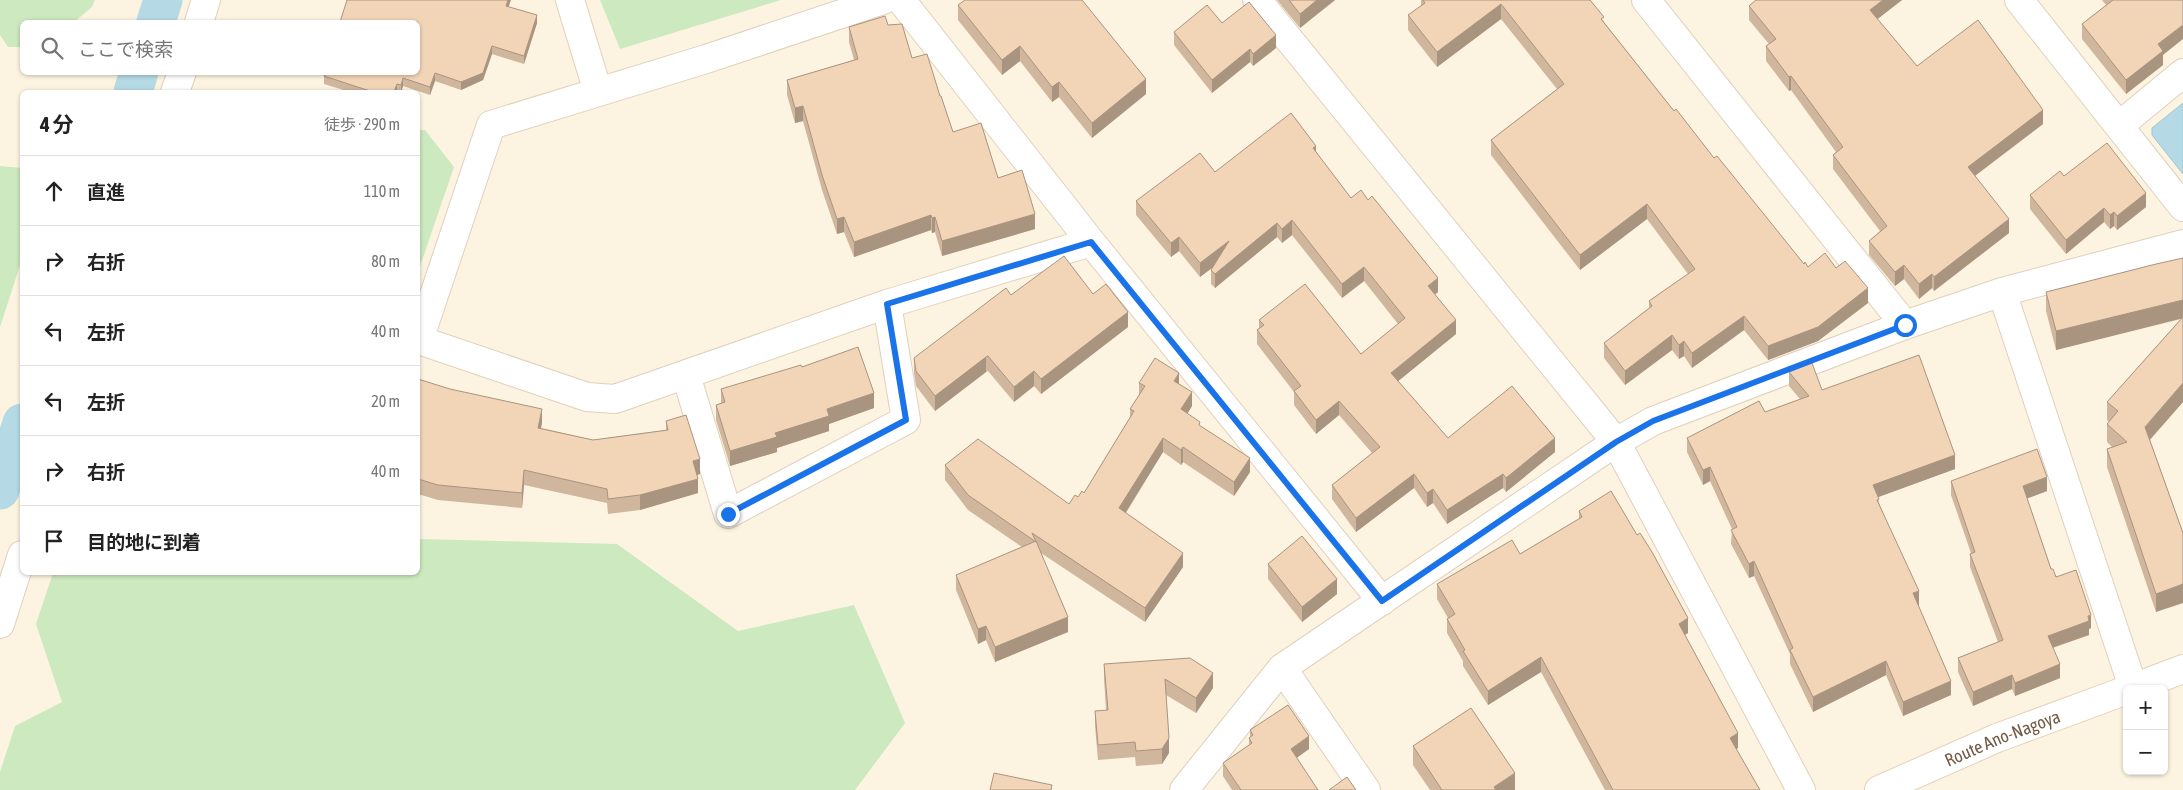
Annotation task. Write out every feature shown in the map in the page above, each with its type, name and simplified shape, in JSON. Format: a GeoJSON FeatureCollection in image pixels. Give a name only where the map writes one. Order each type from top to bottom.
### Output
{"type":"FeatureCollection","features":[{"type":"Feature","properties":{"kind":"street"},"geometry":{"type":"LineString","coordinates":[[199,20],[206,0]]}},
{"type":"Feature","properties":{"kind":"street"},"geometry":{"type":"LineString","coordinates":[[570,0],[598,92]]}},
{"type":"Feature","properties":{"kind":"street"},"geometry":{"type":"LineString","coordinates":[[420,337],[491,125],[883,0]]}},
{"type":"Feature","properties":{"kind":"street"},"geometry":{"type":"LineString","coordinates":[[901,0],[1091,242],[1382,601]]}},
{"type":"Feature","properties":{"kind":"street"},"geometry":{"type":"LineString","coordinates":[[1257,0],[1616,442],[1801,790]]}},
{"type":"Feature","properties":{"kind":"street"},"geometry":{"type":"LineString","coordinates":[[1646,0],[1905,325]]}},
{"type":"Feature","properties":{"kind":"street"},"geometry":{"type":"LineString","coordinates":[[2020,0],[2183,207]]}},
{"type":"Feature","properties":{"kind":"street"},"geometry":{"type":"LineString","coordinates":[[2120,125],[2183,73]]}},
{"type":"Feature","properties":{"kind":"street"},"geometry":{"type":"LineString","coordinates":[[176,90],[181,75]]}},
{"type":"Feature","properties":{"kind":"street"},"geometry":{"type":"LineString","coordinates":[[420,340],[587,397],[615,399],[887,304],[1091,242]]}},
{"type":"Feature","properties":{"kind":"street"},"geometry":{"type":"LineString","coordinates":[[1184,790],[1282,668],[1616,442],[1653,421],[1905,325],[2002,292],[2183,244]]}},
{"type":"Feature","properties":{"kind":"street"},"geometry":{"type":"LineString","coordinates":[[2002,292],[2129,685]]}},
{"type":"Feature","properties":{"kind":"street"},"geometry":{"type":"LineString","coordinates":[[686,375],[728,514],[906,420],[887,304]]}},
{"type":"Feature","properties":{"kind":"street"},"geometry":{"type":"LineString","coordinates":[[0,624],[20,562]]}},
{"type":"Feature","properties":{"kind":"street"},"geometry":{"type":"LineString","coordinates":[[1282,668],[1366,790]]}},
{"type":"Feature","properties":{"kind":"street","name":"Route Ano-Nagoya"},"geometry":{"type":"LineString","coordinates":[[2141,685],[2183,669]]}},
{"type":"Feature","properties":{"kind":"street","name":"Route Ano-Nagoya"},"geometry":{"type":"LineString","coordinates":[[1879,790],[1997,738],[2123,692]]}},
{"type":"Feature","properties":{"kind":"green space"},"geometry":{"type":"Polygon","coordinates":[[[0,0],[95,0],[92,7],[76,20],[20,20],[20,47],[8,47],[0,35],[0,0]]]}},
{"type":"Feature","properties":{"kind":"green space"},"geometry":{"type":"Polygon","coordinates":[[[600,0],[781,0],[620,49],[600,0]]]}},
{"type":"Feature","properties":{"kind":"green space"},"geometry":{"type":"Polygon","coordinates":[[[420,130],[425,130],[454,167],[420,266],[420,130]]]}},
{"type":"Feature","properties":{"kind":"green space"},"geometry":{"type":"Polygon","coordinates":[[[0,166],[20,168],[20,265],[0,327],[0,166]]]}},
{"type":"Feature","properties":{"kind":"green space"},"geometry":{"type":"Polygon","coordinates":[[[420,539],[617,544],[738,631],[854,605],[905,723],[855,790],[0,790],[0,772],[15,726],[62,702],[36,624],[52,575],[420,575],[420,539]]]}},
{"type":"Feature","properties":{"kind":"water"},"geometry":{"type":"Polygon","coordinates":[[[2183,103],[2183,174],[2152,135],[2152,128],[2183,103]]]}},
{"type":"Feature","properties":{"kind":"building"},"geometry":{"type":"Polygon","coordinates":[[[347,0],[508,0],[506,6],[537,15],[524,56],[492,46],[483,73],[461,82],[435,73],[430,87],[403,78],[401,85],[397,84],[395,90],[367,90],[324,76],[420,75],[420,20],[341,20],[347,0]]]}},
{"type":"Feature","properties":{"kind":"building"},"geometry":{"type":"Polygon","coordinates":[[[965,0],[1082,0],[1146,79],[1092,123],[1059,82],[1052,87],[1020,46],[1002,60],[958,5],[965,0]]]}},
{"type":"Feature","properties":{"kind":"building"},"geometry":{"type":"Polygon","coordinates":[[[1289,0],[1317,0],[1300,14],[1289,0]]]}},
{"type":"Feature","properties":{"kind":"building"},"geometry":{"type":"Polygon","coordinates":[[[1423,0],[1590,0],[1604,17],[1601,19],[1674,111],[1676,109],[1714,158],[1717,156],[1804,264],[1805,262],[1808,267],[1825,253],[1836,268],[1845,261],[1868,288],[1818,327],[1768,346],[1744,316],[1692,353],[1684,341],[1679,345],[1672,335],[1625,371],[1604,343],[1652,306],[1649,301],[1695,269],[1647,204],[1580,255],[1491,140],[1564,84],[1501,4],[1437,52],[1408,15],[1425,3],[1423,0]]]}},
{"type":"Feature","properties":{"kind":"building"},"geometry":{"type":"Polygon","coordinates":[[[1756,0],[1883,0],[1870,10],[1917,66],[1978,20],[2043,110],[1968,167],[2009,219],[1934,277],[1932,274],[1919,284],[1904,265],[1895,272],[1869,241],[1887,226],[1833,155],[1843,147],[1791,76],[1789,77],[1766,46],[1776,39],[1749,6],[1756,0]]]}},
{"type":"Feature","properties":{"kind":"building"},"geometry":{"type":"Polygon","coordinates":[[[2113,0],[2183,0],[2183,25],[2158,44],[2163,51],[2126,80],[2082,24],[2113,0]]]}},
{"type":"Feature","properties":{"kind":"building"},"geometry":{"type":"Polygon","coordinates":[[[1249,2],[1276,35],[1253,54],[1250,49],[1212,80],[1174,32],[1207,5],[1222,23],[1249,2]]]}},
{"type":"Feature","properties":{"kind":"building"},"geometry":{"type":"Polygon","coordinates":[[[885,16],[888,25],[902,24],[912,58],[927,54],[953,132],[981,123],[998,178],[1022,170],[1035,214],[942,241],[935,217],[932,218],[931,215],[854,242],[844,217],[837,219],[822,175],[803,106],[795,108],[787,80],[858,59],[849,27],[885,16]]]}},
{"type":"Feature","properties":{"kind":"building"},"geometry":{"type":"Polygon","coordinates":[[[1291,113],[1316,146],[1313,148],[1351,198],[1361,190],[1368,200],[1372,196],[1438,278],[1428,286],[1456,320],[1391,373],[1448,438],[1512,386],[1555,438],[1506,478],[1503,474],[1447,510],[1433,489],[1427,493],[1414,474],[1356,518],[1332,485],[1380,447],[1339,401],[1316,420],[1294,391],[1301,386],[1257,330],[1264,325],[1259,320],[1305,284],[1361,354],[1405,318],[1364,267],[1342,284],[1292,220],[1282,229],[1277,223],[1215,274],[1211,270],[1229,241],[1200,263],[1179,237],[1171,243],[1136,201],[1200,153],[1215,172],[1291,113]]]}},
{"type":"Feature","properties":{"kind":"building"},"geometry":{"type":"Polygon","coordinates":[[[2107,143],[2146,193],[2117,216],[2114,212],[2110,215],[2104,208],[2066,240],[2030,195],[2060,171],[2064,176],[2107,143]]]}},
{"type":"Feature","properties":{"kind":"building"},"geometry":{"type":"Polygon","coordinates":[[[1064,256],[1093,294],[1106,284],[1128,312],[1041,379],[1034,371],[1014,387],[988,356],[935,396],[916,371],[914,358],[1006,288],[1011,295],[1064,256]]]}},
{"type":"Feature","properties":{"kind":"building"},"geometry":{"type":"Polygon","coordinates":[[[2183,258],[2183,300],[2056,331],[2046,292],[2183,258]]]}},
{"type":"Feature","properties":{"kind":"building"},"geometry":{"type":"Polygon","coordinates":[[[2183,317],[2183,383],[2145,427],[2183,533],[2183,584],[2156,594],[2107,449],[2127,442],[2107,424],[2118,411],[2107,402],[2183,317]]]}},
{"type":"Feature","properties":{"kind":"building"},"geometry":{"type":"Polygon","coordinates":[[[858,347],[874,393],[827,409],[829,416],[775,433],[777,437],[730,451],[716,405],[725,402],[721,389],[801,365],[802,367],[858,347]]]}},
{"type":"Feature","properties":{"kind":"building"},"geometry":{"type":"Polygon","coordinates":[[[1919,355],[1955,455],[1873,485],[1879,499],[1877,500],[1919,591],[1913,593],[1951,681],[1903,702],[1886,661],[1813,697],[1790,650],[1793,648],[1754,561],[1749,564],[1731,530],[1737,527],[1710,467],[1703,470],[1687,438],[1759,401],[1765,412],[1809,396],[1789,372],[1812,363],[1822,390],[1919,355]]]}},
{"type":"Feature","properties":{"kind":"building"},"geometry":{"type":"Polygon","coordinates":[[[1155,358],[1179,373],[1174,381],[1192,392],[1181,409],[1200,422],[1199,425],[1250,458],[1234,482],[1183,447],[1181,450],[1163,438],[1119,508],[1183,553],[1145,608],[1032,533],[1036,542],[968,495],[945,465],[978,439],[1069,504],[1075,495],[1078,497],[1082,491],[1084,493],[1134,411],[1130,409],[1145,386],[1139,383],[1155,358]]]}},
{"type":"Feature","properties":{"kind":"building"},"geometry":{"type":"Polygon","coordinates":[[[420,380],[450,389],[542,409],[538,428],[593,440],[668,430],[666,421],[686,415],[700,459],[693,461],[698,479],[640,495],[608,499],[607,489],[524,470],[522,493],[438,485],[420,480],[420,380]]]}},
{"type":"Feature","properties":{"kind":"building"},"geometry":{"type":"Polygon","coordinates":[[[2037,449],[2047,477],[2023,486],[2051,569],[2053,569],[2056,577],[2076,570],[2091,615],[2088,616],[2089,621],[2048,636],[2060,664],[2015,683],[2012,675],[1973,692],[1958,658],[2003,640],[1970,554],[1975,552],[1951,481],[2037,449]]]}},
{"type":"Feature","properties":{"kind":"building"},"geometry":{"type":"Polygon","coordinates":[[[1611,491],[1637,535],[1640,533],[1652,552],[1688,618],[1679,624],[1738,733],[1730,738],[1760,790],[1613,790],[1541,657],[1488,691],[1463,651],[1465,650],[1447,619],[1455,614],[1437,584],[1512,540],[1520,554],[1582,517],[1579,511],[1611,491]]]}},
{"type":"Feature","properties":{"kind":"building"},"geometry":{"type":"Polygon","coordinates":[[[1302,536],[1337,579],[1302,607],[1268,564],[1302,536]]]}},
{"type":"Feature","properties":{"kind":"building"},"geometry":{"type":"Polygon","coordinates":[[[1036,541],[1068,617],[995,647],[986,626],[978,629],[956,575],[1036,541]]]}},
{"type":"Feature","properties":{"kind":"building"},"geometry":{"type":"Polygon","coordinates":[[[1190,658],[1213,673],[1196,698],[1165,679],[1169,738],[1162,749],[1136,751],[1135,742],[1098,745],[1095,711],[1108,710],[1104,664],[1190,658]]]}},
{"type":"Feature","properties":{"kind":"building"},"geometry":{"type":"Polygon","coordinates":[[[1288,705],[1309,736],[1291,749],[1318,790],[1241,790],[1223,763],[1252,743],[1249,738],[1253,735],[1250,730],[1288,705]]]}},
{"type":"Feature","properties":{"kind":"building"},"geometry":{"type":"Polygon","coordinates":[[[1471,708],[1515,773],[1494,787],[1496,790],[1442,790],[1413,746],[1471,708]]]}},
{"type":"Feature","properties":{"kind":"building"},"geometry":{"type":"Polygon","coordinates":[[[994,773],[1052,785],[1051,790],[990,790],[994,773]]]}},
{"type":"Feature","properties":{"kind":"building"},"geometry":{"type":"Polygon","coordinates":[[[1347,777],[1356,790],[1329,790],[1347,777]]]}},
{"type":"Feature","properties":{"kind":"waterway"},"geometry":{"type":"LineString","coordinates":[[157,20],[163,0]]}},
{"type":"Feature","properties":{"kind":"waterway"},"geometry":{"type":"LineString","coordinates":[[134,90],[138,75]]}},
{"type":"Feature","properties":{"kind":"waterway"},"geometry":{"type":"LineString","coordinates":[[0,490],[20,429]]}},
{"type":"Feature","properties":{"kind":"route"},"geometry":{"type":"LineString","coordinates":[[728,514],[906,420],[887,304],[1091,242],[1382,601],[1616,442],[1653,421],[1905,325]]}}]}
